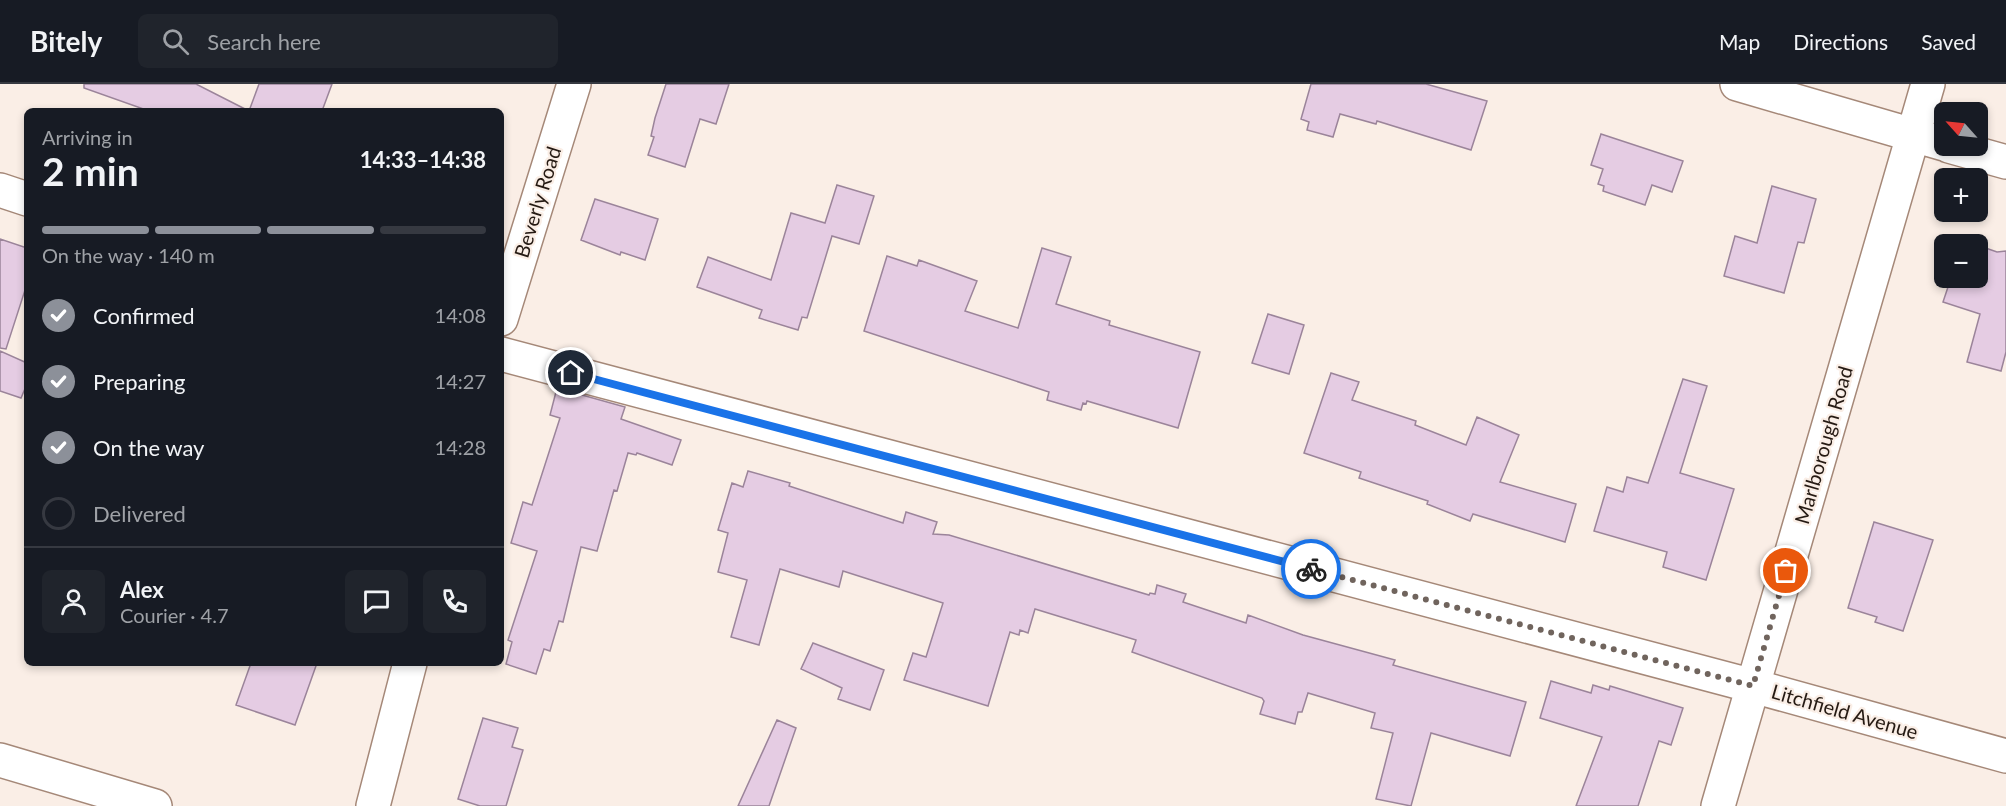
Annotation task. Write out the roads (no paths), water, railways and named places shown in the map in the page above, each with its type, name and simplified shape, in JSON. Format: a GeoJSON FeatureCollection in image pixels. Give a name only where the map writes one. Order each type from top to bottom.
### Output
{"type":"FeatureCollection","features":[{"type":"Feature","properties":{"kind":"street","name":"Beverly Road"},"geometry":{"type":"LineString","coordinates":[[504,310],[574,84]]}},
{"type":"Feature","properties":{"kind":"street"},"geometry":{"type":"LineString","coordinates":[[1737,84],[1929,140]]}},
{"type":"Feature","properties":{"kind":"street","name":"Marlborough Road"},"geometry":{"type":"LineString","coordinates":[[1718,806],[1753,686],[1929,140],[1928,84]]}},
{"type":"Feature","properties":{"kind":"street"},"geometry":{"type":"LineString","coordinates":[[1985,156],[2006,162]]}},
{"type":"Feature","properties":{"kind":"street"},"geometry":{"type":"LineString","coordinates":[[0,190],[24,198]]}},
{"type":"Feature","properties":{"kind":"street","name":"Litchfield Avenue"},"geometry":{"type":"LineString","coordinates":[[504,355],[1753,686],[2006,756]]}},
{"type":"Feature","properties":{"kind":"street"},"geometry":{"type":"LineString","coordinates":[[373,806],[409,666]]}},
{"type":"Feature","properties":{"kind":"street"},"geometry":{"type":"LineString","coordinates":[[0,760],[155,806]]}}]}
